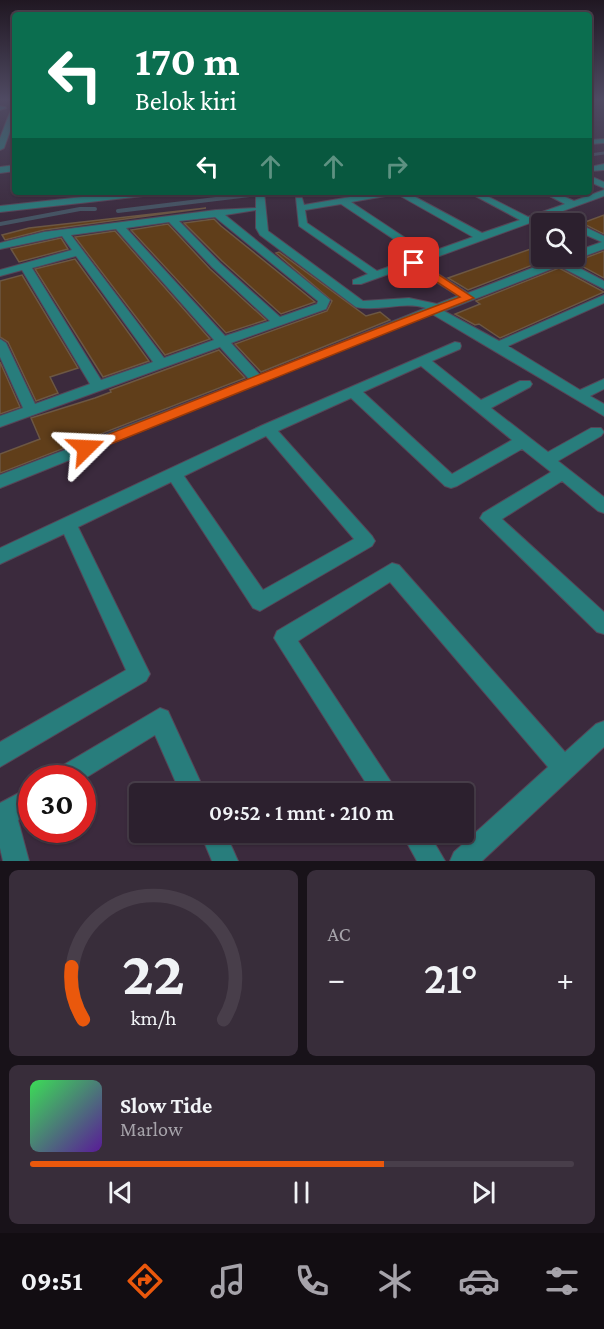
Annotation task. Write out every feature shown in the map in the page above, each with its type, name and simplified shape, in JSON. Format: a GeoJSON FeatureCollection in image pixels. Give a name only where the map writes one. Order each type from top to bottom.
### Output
{"type":"FeatureCollection","features":[{"type":"Feature","properties":{"kind":"street"},"geometry":{"type":"LineString","coordinates":[[357,282],[429,258],[604,193]]}},
{"type":"Feature","properties":{"kind":"street"},"geometry":{"type":"LineString","coordinates":[[0,209],[125,195]]}},
{"type":"Feature","properties":{"kind":"street"},"geometry":{"type":"LineString","coordinates":[[260,195],[264,233],[360,304],[374,306],[405,301],[424,303],[581,395],[604,411]]}},
{"type":"Feature","properties":{"kind":"street"},"geometry":{"type":"LineString","coordinates":[[376,275],[303,224],[300,217],[300,204],[378,195]]}},
{"type":"Feature","properties":{"kind":"street"},"geometry":{"type":"LineString","coordinates":[[403,195],[483,238]]}},
{"type":"Feature","properties":{"kind":"street"},"geometry":{"type":"LineString","coordinates":[[478,195],[529,220]]}},
{"type":"Feature","properties":{"kind":"street"},"geometry":{"type":"LineString","coordinates":[[553,195],[574,204]]}},
{"type":"Feature","properties":{"kind":"street"},"geometry":{"type":"LineString","coordinates":[[340,201],[429,258]]}},
{"type":"Feature","properties":{"kind":"street"},"geometry":{"type":"LineString","coordinates":[[0,246],[44,235],[252,209]]}},
{"type":"Feature","properties":{"kind":"street"},"geometry":{"type":"LineString","coordinates":[[0,422],[318,308],[324,300],[216,213]]}},
{"type":"Feature","properties":{"kind":"street"},"geometry":{"type":"LineString","coordinates":[[171,219],[277,321]]}},
{"type":"Feature","properties":{"kind":"street"},"geometry":{"type":"LineString","coordinates":[[119,226],[258,381]]}},
{"type":"Feature","properties":{"kind":"street"},"geometry":{"type":"LineString","coordinates":[[585,231],[604,240]]}},
{"type":"Feature","properties":{"kind":"street"},"geometry":{"type":"LineString","coordinates":[[65,233],[160,363]]}},
{"type":"Feature","properties":{"kind":"street"},"geometry":{"type":"LineString","coordinates":[[585,252],[604,245]]}},
{"type":"Feature","properties":{"kind":"street"},"geometry":{"type":"LineString","coordinates":[[0,273],[78,252]]}},
{"type":"Feature","properties":{"kind":"street"},"geometry":{"type":"LineString","coordinates":[[414,263],[468,298]]}},
{"type":"Feature","properties":{"kind":"street"},"geometry":{"type":"LineString","coordinates":[[25,266],[98,386]]}},
{"type":"Feature","properties":{"kind":"street"},"geometry":{"type":"LineString","coordinates":[[0,482],[258,381],[368,335],[547,267]]}},
{"type":"Feature","properties":{"kind":"street"},"geometry":{"type":"LineString","coordinates":[[569,267],[604,286]]}},
{"type":"Feature","properties":{"kind":"street"},"geometry":{"type":"LineString","coordinates":[[498,346],[604,299]]}},
{"type":"Feature","properties":{"kind":"street"},"geometry":{"type":"LineString","coordinates":[[0,343],[31,411]]}},
{"type":"Feature","properties":{"kind":"street"},"geometry":{"type":"LineString","coordinates":[[0,555],[268,429],[455,346]]}},
{"type":"Feature","properties":{"kind":"street"},"geometry":{"type":"LineString","coordinates":[[423,361],[604,506]]}},
{"type":"Feature","properties":{"kind":"street"},"geometry":{"type":"LineString","coordinates":[[581,395],[604,383]]}},
{"type":"Feature","properties":{"kind":"street"},"geometry":{"type":"LineString","coordinates":[[480,407],[525,384]]}},
{"type":"Feature","properties":{"kind":"street"},"geometry":{"type":"LineString","coordinates":[[354,392],[451,482],[523,441]]}},
{"type":"Feature","properties":{"kind":"street"},"geometry":{"type":"LineString","coordinates":[[174,473],[260,602],[366,541],[268,429]]}},
{"type":"Feature","properties":{"kind":"street"},"geometry":{"type":"LineString","coordinates":[[547,460],[596,432]]}},
{"type":"Feature","properties":{"kind":"street"},"geometry":{"type":"LineString","coordinates":[[563,473],[489,518],[604,625]]}},
{"type":"Feature","properties":{"kind":"street"},"geometry":{"type":"LineString","coordinates":[[0,755],[139,674],[68,523]]}},
{"type":"Feature","properties":{"kind":"street"},"geometry":{"type":"LineString","coordinates":[[380,783],[284,638],[392,571],[564,768]]}},
{"type":"Feature","properties":{"kind":"street"},"geometry":{"type":"LineString","coordinates":[[84,765],[160,719],[189,783]]}},
{"type":"Feature","properties":{"kind":"street"},"geometry":{"type":"LineString","coordinates":[[463,861],[604,732]]}},
{"type":"Feature","properties":{"kind":"street"},"geometry":{"type":"LineString","coordinates":[[16,861],[4,814],[18,806]]}},
{"type":"Feature","properties":{"kind":"street"},"geometry":{"type":"LineString","coordinates":[[217,843],[225,861]]}},
{"type":"Feature","properties":{"kind":"street"},"geometry":{"type":"LineString","coordinates":[[420,843],[432,861]]}},
{"type":"Feature","properties":{"kind":"building"},"geometry":{"type":"Polygon","coordinates":[[[206,208],[44,230],[5,240],[2,235],[29,228],[206,208]]]}},
{"type":"Feature","properties":{"kind":"building"},"geometry":{"type":"Polygon","coordinates":[[[604,215],[604,234],[585,225],[585,222],[604,215]]]}},
{"type":"Feature","properties":{"kind":"building"},"geometry":{"type":"Polygon","coordinates":[[[214,219],[315,302],[281,314],[184,223],[214,219]]]}},
{"type":"Feature","properties":{"kind":"building"},"geometry":{"type":"Polygon","coordinates":[[[168,224],[210,269],[266,320],[226,333],[131,230],[168,224]]]}},
{"type":"Feature","properties":{"kind":"building"},"geometry":{"type":"Polygon","coordinates":[[[115,231],[210,339],[165,355],[75,237],[115,231]]]}},
{"type":"Feature","properties":{"kind":"building"},"geometry":{"type":"Polygon","coordinates":[[[61,238],[68,249],[19,262],[11,249],[61,238]]]}},
{"type":"Feature","properties":{"kind":"building"},"geometry":{"type":"Polygon","coordinates":[[[531,249],[531,266],[468,290],[448,278],[531,249]]]}},
{"type":"Feature","properties":{"kind":"building"},"geometry":{"type":"Polygon","coordinates":[[[604,251],[604,278],[583,267],[585,258],[604,251]]]}},
{"type":"Feature","properties":{"kind":"building"},"geometry":{"type":"Polygon","coordinates":[[[279,252],[366,316],[380,312],[390,320],[261,372],[235,344],[327,311],[332,301],[276,253],[279,252]]]}},
{"type":"Feature","properties":{"kind":"building"},"geometry":{"type":"Polygon","coordinates":[[[75,259],[149,361],[103,377],[35,269],[75,259]]]}},
{"type":"Feature","properties":{"kind":"building"},"geometry":{"type":"Polygon","coordinates":[[[559,268],[604,292],[500,338],[479,324],[475,325],[455,314],[480,304],[476,301],[559,268]]]}},
{"type":"Feature","properties":{"kind":"building"},"geometry":{"type":"Polygon","coordinates":[[[22,275],[78,368],[50,377],[58,393],[36,401],[8,342],[0,337],[0,281],[22,275]]]}},
{"type":"Feature","properties":{"kind":"building"},"geometry":{"type":"Polygon","coordinates":[[[219,350],[245,378],[0,473],[0,454],[40,439],[31,418],[95,398],[111,392],[110,390],[219,350]]]}},
{"type":"Feature","properties":{"kind":"building"},"geometry":{"type":"Polygon","coordinates":[[[0,362],[20,407],[0,414],[0,362]]]}},
{"type":"Feature","properties":{"kind":"waterway"},"geometry":{"type":"LineString","coordinates":[[592,155],[604,153]]}},
{"type":"Feature","properties":{"kind":"waterway"},"geometry":{"type":"LineString","coordinates":[[118,211],[249,195]]}},
{"type":"Feature","properties":{"kind":"waterway"},"geometry":{"type":"LineString","coordinates":[[0,224],[80,209],[95,209]]}},
{"type":"Feature","properties":{"kind":"route"},"geometry":{"type":"LineString","coordinates":[[86,448],[368,335],[468,298],[414,263]]}}]}
